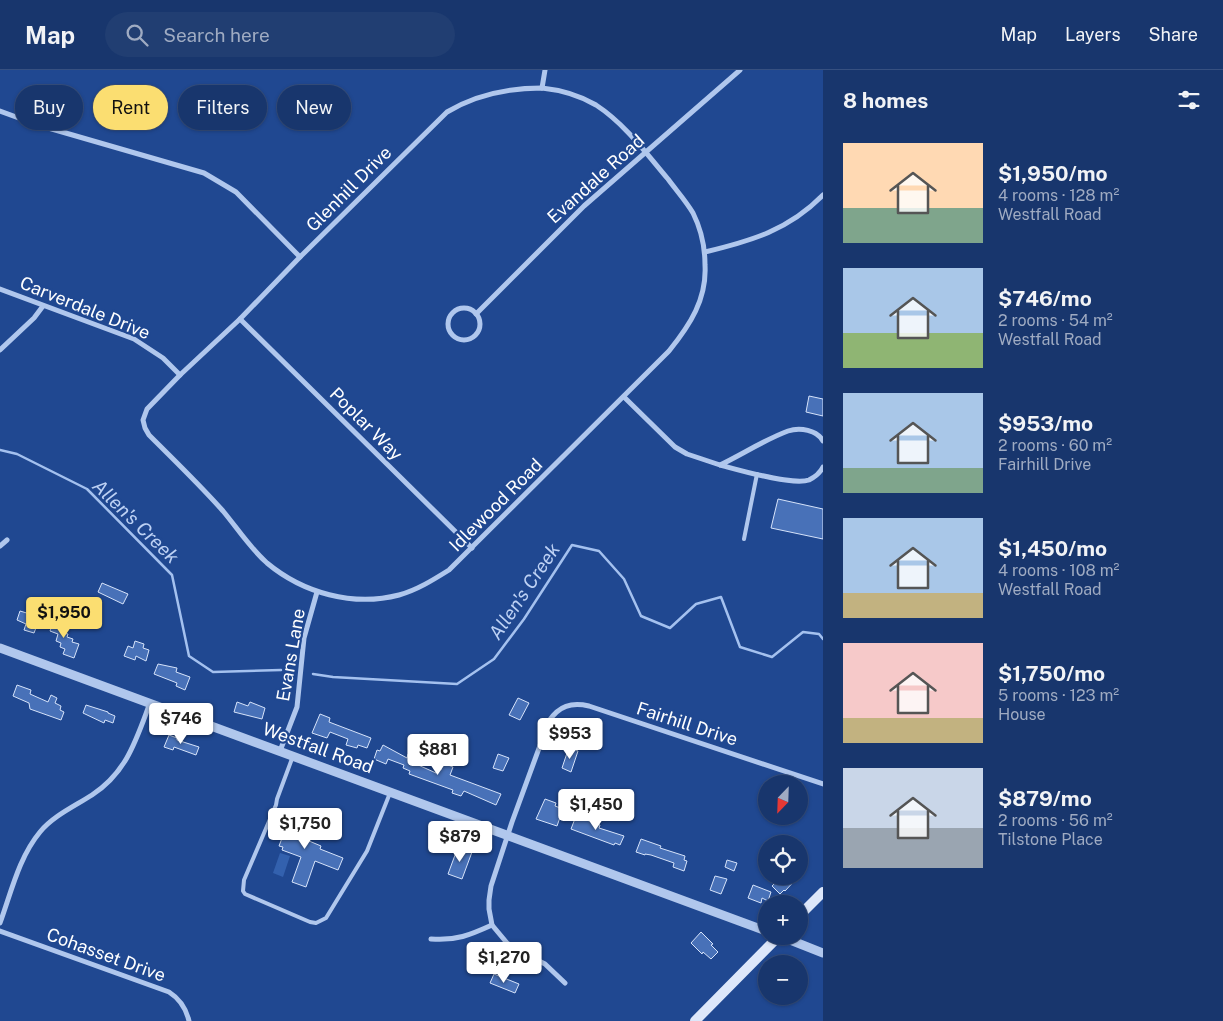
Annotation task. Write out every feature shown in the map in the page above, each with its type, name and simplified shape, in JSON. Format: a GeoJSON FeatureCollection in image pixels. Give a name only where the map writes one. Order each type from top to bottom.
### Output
{"type":"FeatureCollection","features":[{"type":"Feature","properties":{"kind":"main road"},"geometry":{"type":"LineString","coordinates":[[808,907],[823,892]]}},
{"type":"Feature","properties":{"kind":"main road"},"geometry":{"type":"LineString","coordinates":[[695,1021],[771,945]]}},
{"type":"Feature","properties":{"kind":"street"},"geometry":{"type":"LineString","coordinates":[[542,88],[545,70]]}},
{"type":"Feature","properties":{"kind":"street","name":"Evandale Road"},"geometry":{"type":"LineString","coordinates":[[476,314],[584,206],[740,70]]}},
{"type":"Feature","properties":{"kind":"street","name":"Glenhill Drive"},"geometry":{"type":"LineString","coordinates":[[145,428],[144,417],[147,409],[180,375],[240,319],[300,257],[448,112],[461,103],[494,92],[516,89],[542,88],[569,93],[595,105],[617,122],[645,151]]}},
{"type":"Feature","properties":{"kind":"street"},"geometry":{"type":"LineString","coordinates":[[0,111],[38,125],[204,173],[236,192],[300,257]]}},
{"type":"Feature","properties":{"kind":"street","name":"Idlewood Road"},"geometry":{"type":"LineString","coordinates":[[145,428],[149,435],[223,512],[246,541],[267,563],[291,580],[317,592],[348,598],[370,599],[398,595],[427,584],[449,570],[624,397],[670,351],[692,320],[704,287],[705,252],[698,226],[688,206],[645,151]]}},
{"type":"Feature","properties":{"kind":"street"},"geometry":{"type":"LineString","coordinates":[[705,252],[759,237],[789,224],[807,211],[823,195]]}},
{"type":"Feature","properties":{"kind":"street","name":"Carverdale Drive"},"geometry":{"type":"LineString","coordinates":[[0,290],[134,339],[150,348],[180,375]]}},
{"type":"Feature","properties":{"kind":"street"},"geometry":{"type":"LineString","coordinates":[[0,350],[34,318],[43,306]]}},
{"type":"Feature","properties":{"kind":"street"},"geometry":{"type":"LineString","coordinates":[[466,308],[476,314],[480,323],[474,336],[470,339],[460,339],[451,334],[448,324],[456,310],[466,308]]}},
{"type":"Feature","properties":{"kind":"street","name":"Poplar Way"},"geometry":{"type":"LineString","coordinates":[[240,319],[472,548]]}},
{"type":"Feature","properties":{"kind":"street"},"geometry":{"type":"LineString","coordinates":[[624,397],[675,446],[687,454],[720,465],[794,482],[808,480],[820,473],[823,467]]}},
{"type":"Feature","properties":{"kind":"street"},"geometry":{"type":"LineString","coordinates":[[720,465],[789,431],[807,430],[820,436],[823,441]]}},
{"type":"Feature","properties":{"kind":"street"},"geometry":{"type":"LineString","coordinates":[[0,546],[7,540]]}},
{"type":"Feature","properties":{"kind":"street","name":"Evans Lane"},"geometry":{"type":"LineString","coordinates":[[280,752],[297,707],[304,638],[317,592]]}},
{"type":"Feature","properties":{"kind":"street","name":"Westfall Road"},"geometry":{"type":"LineString","coordinates":[[0,648],[758,928]]}},
{"type":"Feature","properties":{"kind":"street"},"geometry":{"type":"LineString","coordinates":[[0,923],[23,860],[39,833],[50,822],[94,794],[125,763],[150,703]]}},
{"type":"Feature","properties":{"kind":"street","name":"Fairhill Drive"},"geometry":{"type":"LineString","coordinates":[[492,925],[489,909],[490,892],[549,721],[558,709],[571,705],[588,706],[823,784]]}},
{"type":"Feature","properties":{"kind":"street"},"geometry":{"type":"LineString","coordinates":[[431,939],[464,937],[492,925],[507,943],[519,952],[545,964],[565,983]]}},
{"type":"Feature","properties":{"kind":"street","name":"Cohasset Drive"},"geometry":{"type":"LineString","coordinates":[[0,931],[168,992],[180,1000],[189,1021]]}},
{"type":"Feature","properties":{"kind":"street"},"geometry":{"type":"LineString","coordinates":[[803,945],[823,953]]}},
{"type":"Feature","properties":{"kind":"lane"},"geometry":{"type":"LineString","coordinates":[[744,539],[757,474]]}},
{"type":"Feature","properties":{"kind":"lane"},"geometry":{"type":"LineString","coordinates":[[293,756],[276,805],[244,880],[243,891],[245,894],[310,922],[316,924],[326,918],[367,851],[390,792]]}},
{"type":"Feature","properties":{"kind":"shaded area"},"geometry":{"type":"Polygon","coordinates":[[[280,853],[290,856],[283,877],[273,873],[280,853]]]}},
{"type":"Feature","properties":{"kind":"building"},"geometry":{"type":"Polygon","coordinates":[[[809,396],[823,399],[823,416],[806,412],[809,396]]]}},
{"type":"Feature","properties":{"kind":"building"},"geometry":{"type":"Polygon","coordinates":[[[778,499],[823,509],[823,539],[771,528],[778,499]]]}},
{"type":"Feature","properties":{"kind":"building"},"geometry":{"type":"Polygon","coordinates":[[[102,583],[128,594],[123,604],[98,592],[102,583]]]}},
{"type":"Feature","properties":{"kind":"building"},"geometry":{"type":"Polygon","coordinates":[[[20,611],[30,614],[31,611],[41,615],[34,633],[24,630],[26,624],[17,620],[20,611]]]}},
{"type":"Feature","properties":{"kind":"building"},"geometry":{"type":"Polygon","coordinates":[[[55,617],[63,621],[61,628],[65,630],[64,633],[68,634],[67,637],[73,639],[72,642],[79,644],[74,658],[63,654],[65,649],[60,647],[61,643],[56,641],[58,634],[50,631],[55,617]]]}},
{"type":"Feature","properties":{"kind":"building"},"geometry":{"type":"Polygon","coordinates":[[[135,641],[144,644],[143,648],[149,650],[146,661],[136,656],[135,660],[124,656],[128,646],[133,648],[135,641]]]}},
{"type":"Feature","properties":{"kind":"building"},"geometry":{"type":"Polygon","coordinates":[[[158,664],[177,668],[176,672],[190,677],[185,690],[176,686],[177,683],[154,674],[158,664]]]}},
{"type":"Feature","properties":{"kind":"building"},"geometry":{"type":"Polygon","coordinates":[[[17,685],[31,690],[30,694],[48,702],[51,695],[57,698],[55,703],[61,706],[60,710],[64,712],[61,720],[30,709],[29,703],[13,696],[17,685]]]}},
{"type":"Feature","properties":{"kind":"building"},"geometry":{"type":"Polygon","coordinates":[[[518,698],[529,703],[520,720],[509,715],[518,698]]]}},
{"type":"Feature","properties":{"kind":"building"},"geometry":{"type":"Polygon","coordinates":[[[237,702],[248,706],[250,702],[265,708],[262,719],[234,712],[237,702]]]}},
{"type":"Feature","properties":{"kind":"building"},"geometry":{"type":"Polygon","coordinates":[[[86,705],[115,716],[113,723],[105,720],[104,723],[83,713],[86,705]]]}},
{"type":"Feature","properties":{"kind":"building"},"geometry":{"type":"Polygon","coordinates":[[[320,714],[330,718],[329,722],[371,738],[367,748],[358,745],[357,748],[346,745],[348,739],[330,732],[327,738],[312,733],[320,714]]]}},
{"type":"Feature","properties":{"kind":"building"},"geometry":{"type":"Polygon","coordinates":[[[169,735],[177,738],[177,740],[199,747],[196,755],[174,747],[173,750],[164,747],[169,735]]]}},
{"type":"Feature","properties":{"kind":"building"},"geometry":{"type":"Polygon","coordinates":[[[383,745],[407,758],[408,754],[417,757],[416,764],[436,773],[438,769],[441,770],[443,763],[453,767],[450,775],[501,794],[496,805],[464,791],[461,796],[452,793],[453,790],[409,774],[410,771],[403,768],[404,765],[388,759],[386,764],[374,759],[377,750],[380,751],[383,745]]]}},
{"type":"Feature","properties":{"kind":"building"},"geometry":{"type":"Polygon","coordinates":[[[569,747],[578,751],[571,772],[562,768],[569,747]]]}},
{"type":"Feature","properties":{"kind":"building"},"geometry":{"type":"Polygon","coordinates":[[[498,754],[509,758],[503,771],[493,768],[498,754]]]}},
{"type":"Feature","properties":{"kind":"building"},"geometry":{"type":"Polygon","coordinates":[[[545,799],[556,803],[555,806],[563,809],[557,826],[536,819],[545,799]]]}},
{"type":"Feature","properties":{"kind":"building"},"geometry":{"type":"Polygon","coordinates":[[[292,812],[309,818],[302,838],[321,846],[320,849],[343,858],[338,870],[315,861],[306,887],[292,882],[301,857],[282,850],[283,847],[279,846],[292,812]]]}},
{"type":"Feature","properties":{"kind":"building"},"geometry":{"type":"Polygon","coordinates":[[[576,816],[600,825],[599,828],[624,836],[620,845],[615,843],[614,845],[571,829],[576,816]]]}},
{"type":"Feature","properties":{"kind":"building"},"geometry":{"type":"Polygon","coordinates":[[[641,839],[661,846],[660,848],[685,856],[684,860],[687,861],[684,871],[673,867],[674,863],[636,852],[641,839]]]}},
{"type":"Feature","properties":{"kind":"building"},"geometry":{"type":"Polygon","coordinates":[[[458,847],[472,852],[462,879],[448,874],[458,847]]]}},
{"type":"Feature","properties":{"kind":"building"},"geometry":{"type":"Polygon","coordinates":[[[727,860],[737,863],[734,871],[725,867],[727,860]]]}},
{"type":"Feature","properties":{"kind":"building"},"geometry":{"type":"Polygon","coordinates":[[[715,876],[727,879],[721,894],[710,890],[715,876]]]}},
{"type":"Feature","properties":{"kind":"building"},"geometry":{"type":"Polygon","coordinates":[[[753,885],[771,892],[770,895],[758,895],[758,902],[748,898],[753,885]]]}},
{"type":"Feature","properties":{"kind":"building"},"geometry":{"type":"Polygon","coordinates":[[[773,885],[791,885],[780,894],[773,885]]]}},
{"type":"Feature","properties":{"kind":"building"},"geometry":{"type":"Polygon","coordinates":[[[701,932],[718,952],[711,959],[703,952],[702,954],[691,943],[701,932]]]}},
{"type":"Feature","properties":{"kind":"building"},"geometry":{"type":"Polygon","coordinates":[[[494,974],[519,984],[515,993],[490,983],[494,974]]]}},
{"type":"Feature","properties":{"kind":"waterway","name":"Allen's Creek"},"geometry":{"type":"LineString","coordinates":[[0,450],[17,454],[87,489],[172,575],[189,656],[213,672],[281,670]]}},
{"type":"Feature","properties":{"kind":"waterway","name":"Allen's Creek"},"geometry":{"type":"LineString","coordinates":[[313,674],[333,677],[457,684],[494,659],[524,619],[572,545],[599,551],[624,579],[641,616],[670,628],[696,604],[721,597],[740,647],[772,657],[803,632],[819,634],[823,639]]}}]}
